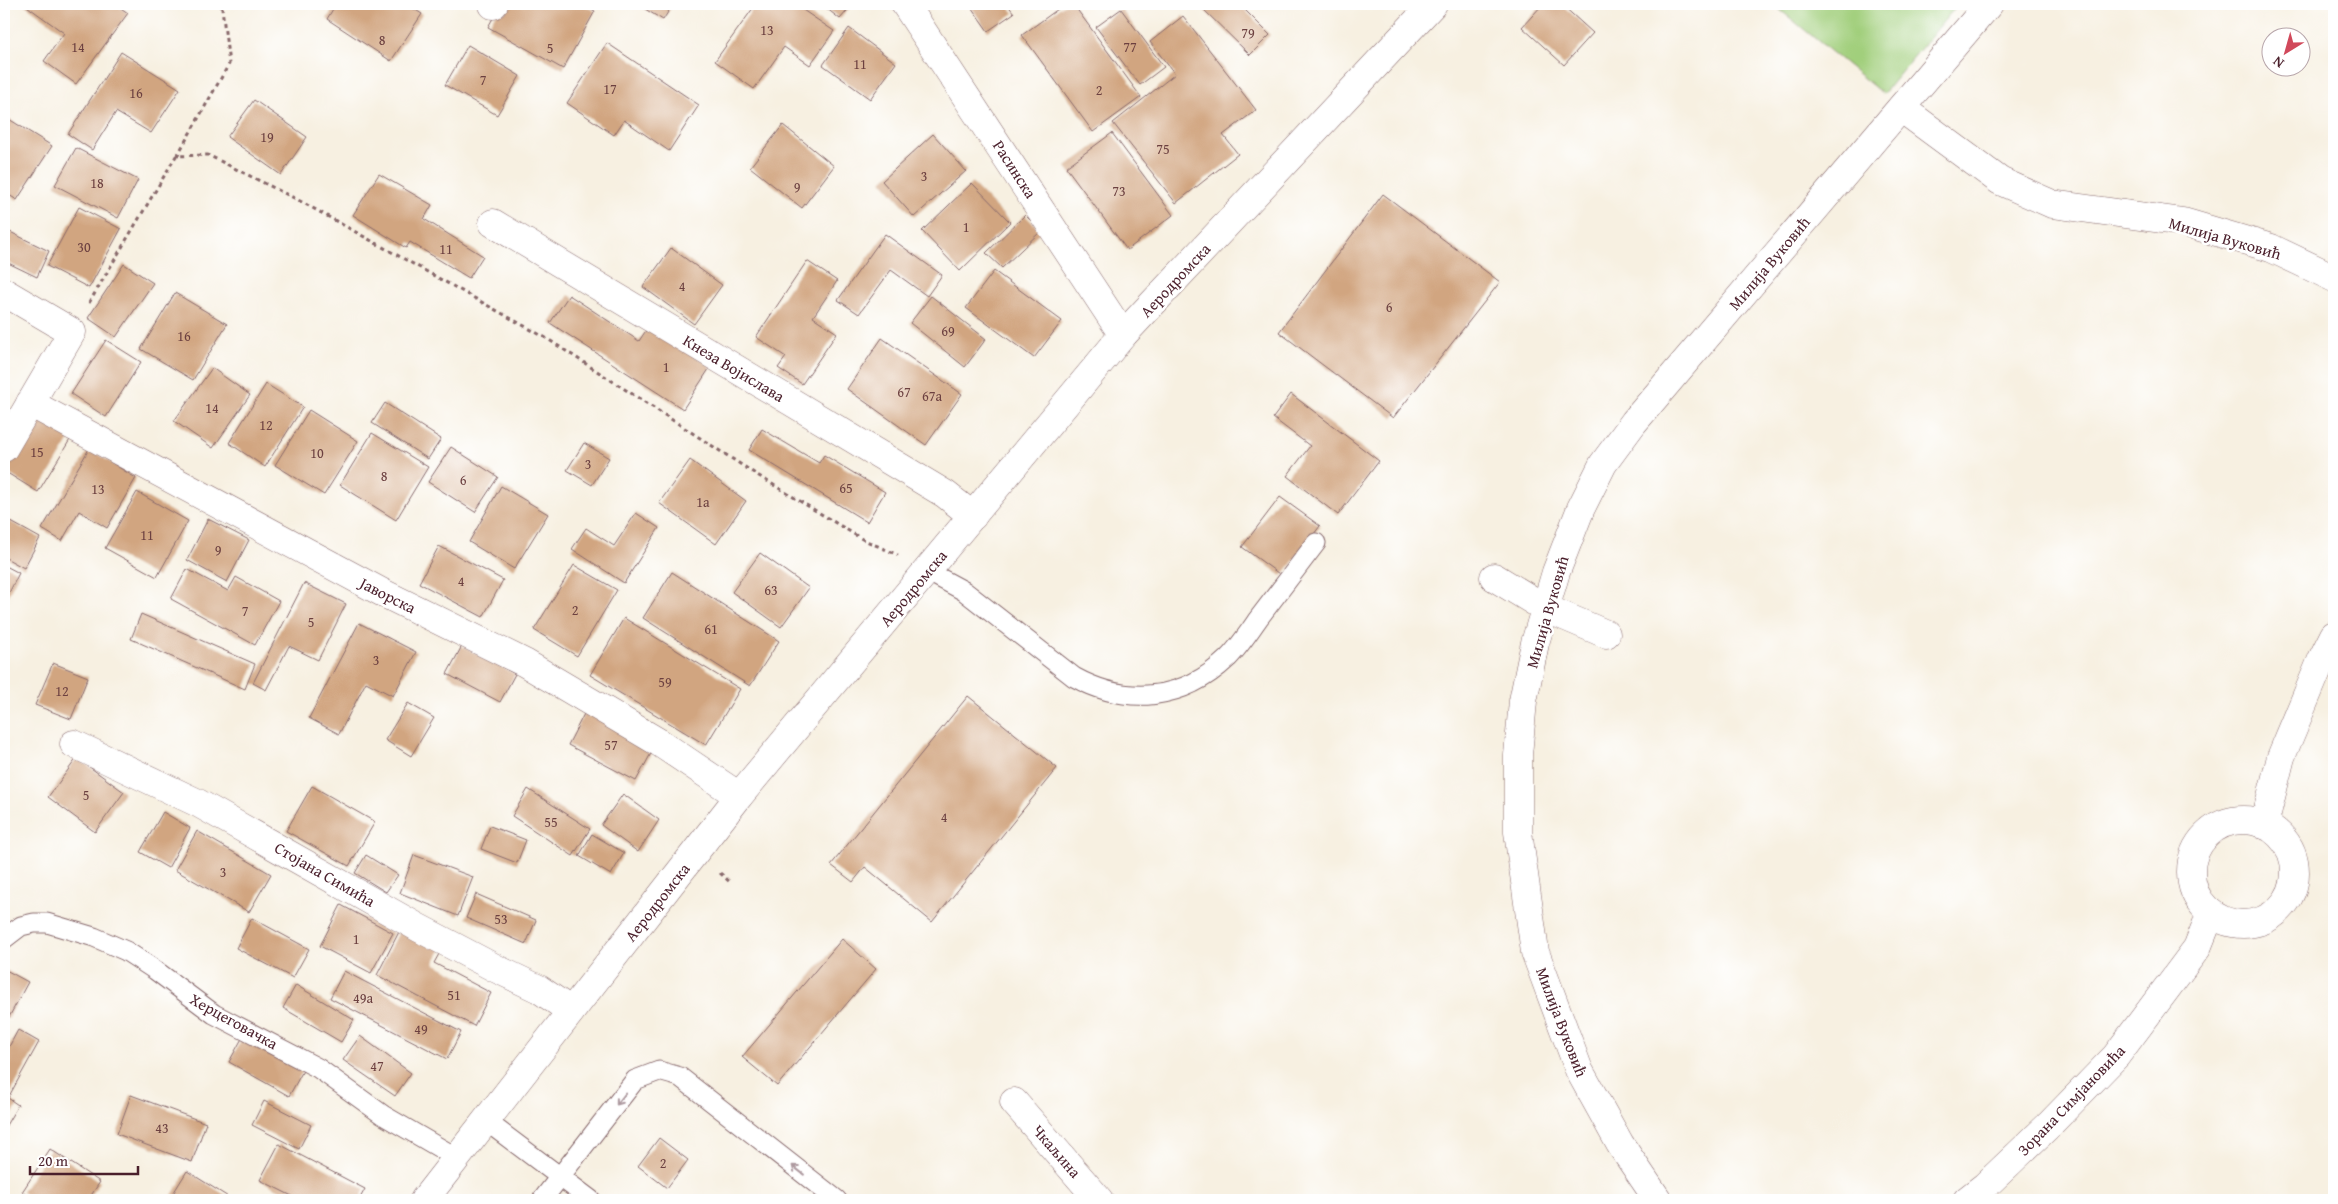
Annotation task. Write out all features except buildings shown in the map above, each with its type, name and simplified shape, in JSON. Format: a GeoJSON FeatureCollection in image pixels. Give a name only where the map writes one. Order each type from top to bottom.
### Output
{"type":"FeatureCollection","features":[{"type":"Feature","properties":{"kind":"street","name":"Расинска"},"geometry":{"type":"LineString","coordinates":[[906,4],[1123,335]]}},
{"type":"Feature","properties":{"kind":"street","name":"Аеродромска"},"geometry":{"type":"LineString","coordinates":[[424,1200],[740,796],[1123,335],[1433,4]]}},
{"type":"Feature","properties":{"kind":"street","name":"Милија Вуковић"},"geometry":{"type":"LineString","coordinates":[[1658,1200],[1620,1144],[1579,1070],[1535,952],[1518,832],[1518,755],[1523,700],[1535,643],[1556,572],[1581,508],[1603,464],[1634,422],[1989,4]]}},
{"type":"Feature","properties":{"kind":"street","name":"Милија Вуковић"},"geometry":{"type":"LineString","coordinates":[[1901,108],[2000,181],[2052,204],[2183,222],[2271,248],[2334,278]]}},
{"type":"Feature","properties":{"kind":"street","name":"Кнеза Војислава"},"geometry":{"type":"LineString","coordinates":[[493,222],[945,494],[973,516]]}},
{"type":"Feature","properties":{"kind":"street"},"geometry":{"type":"LineString","coordinates":[[4,292],[72,332],[4,448]]}},
{"type":"Feature","properties":{"kind":"street","name":"Јаворска"},"geometry":{"type":"LineString","coordinates":[[30,403],[385,594],[525,663],[660,744],[740,796]]}},
{"type":"Feature","properties":{"kind":"street"},"geometry":{"type":"LineString","coordinates":[[1494,577],[1545,608],[1606,634]]}},
{"type":"Feature","properties":{"kind":"street"},"geometry":{"type":"LineString","coordinates":[[2264,825],[2281,757],[2334,635]]}},
{"type":"Feature","properties":{"kind":"street","name":"Стојана Симића"},"geometry":{"type":"LineString","coordinates":[[74,744],[137,773],[230,821],[497,970],[539,989],[571,1011]]}},
{"type":"Feature","properties":{"kind":"street"},"geometry":{"type":"LineString","coordinates":[[2248,820],[2264,825],[2278,833],[2288,846],[2294,863],[2295,881],[2288,898],[2277,912],[2262,921],[2244,924],[2226,921],[2211,913],[2200,901],[2193,885],[2191,869],[2195,852],[2204,839],[2216,828],[2231,822],[2248,820]]}},
{"type":"Feature","properties":{"kind":"street","name":"Зорана Симјановића"},"geometry":{"type":"LineString","coordinates":[[1967,1200],[1985,1186],[2050,1125],[2116,1056],[2197,948],[2211,913]]}},
{"type":"Feature","properties":{"kind":"street","name":"Чкаљина"},"geometry":{"type":"LineString","coordinates":[[1014,1102],[1099,1200]]}},
{"type":"Feature","properties":{"kind":"lane"},"geometry":{"type":"LineString","coordinates":[[928,571],[964,591],[1074,677],[1087,684],[1118,694],[1163,694],[1210,673],[1229,657],[1316,543]]}},
{"type":"Feature","properties":{"kind":"lane","name":"Херцеговачка"},"geometry":{"type":"LineString","coordinates":[[4,939],[21,926],[47,923],[94,937],[126,951],[214,1014],[318,1068],[389,1119],[457,1158]]}},
{"type":"Feature","properties":{"kind":"lane"},"geometry":{"type":"LineString","coordinates":[[542,1200],[635,1080],[659,1071],[680,1077],[837,1200]]}},
{"type":"Feature","properties":{"kind":"lane"},"geometry":{"type":"LineString","coordinates":[[486,1121],[591,1200]]}},
{"type":"Feature","properties":{"kind":"path"},"geometry":{"type":"LineString","coordinates":[[72,332],[229,64],[220,4]]}},
{"type":"Feature","properties":{"kind":"path"},"geometry":{"type":"LineString","coordinates":[[176,156],[208,155],[300,201],[546,338],[754,473],[854,534],[928,571]]}},
{"type":"Feature","properties":{"kind":"green space"},"geometry":{"type":"Polygon","coordinates":[[[1773,4],[1958,4],[1883,94],[1773,4]]]}}]}
